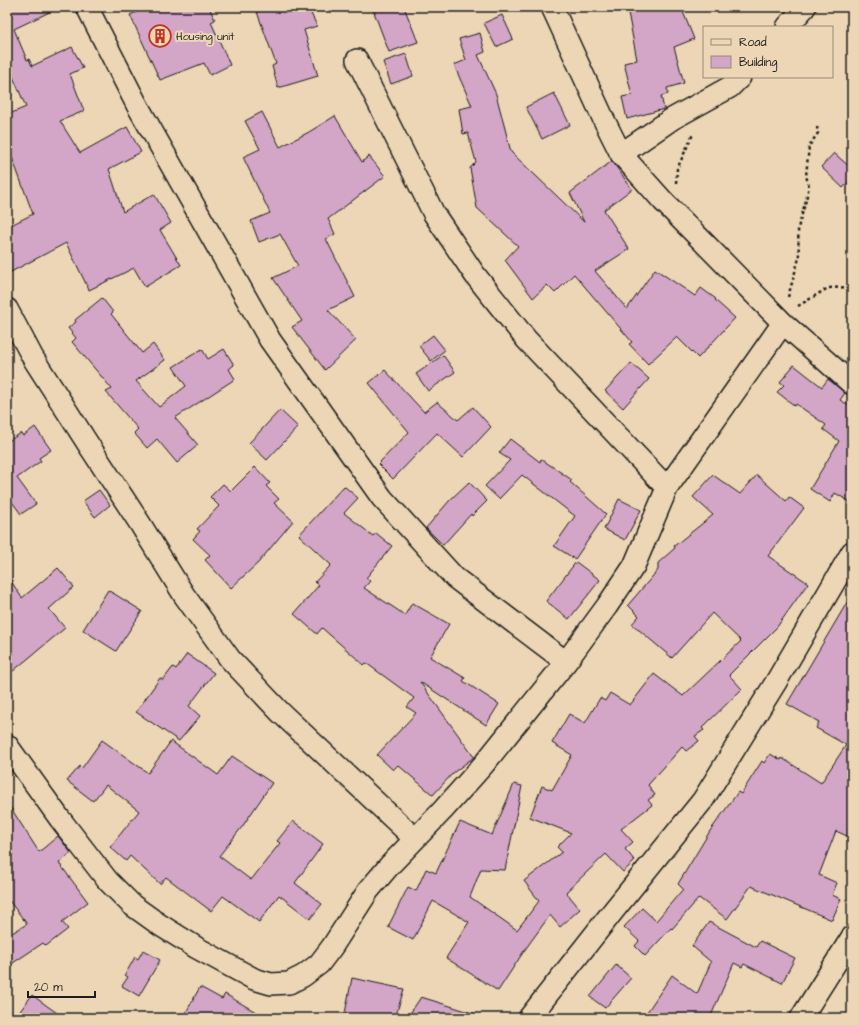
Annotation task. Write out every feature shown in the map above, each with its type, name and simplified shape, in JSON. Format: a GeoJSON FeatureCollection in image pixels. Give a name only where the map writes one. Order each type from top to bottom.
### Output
{"type":"FeatureCollection","features":[{"type":"Feature","properties":{"kind":"street"},"geometry":{"type":"LineString","coordinates":[[87,7],[143,117],[270,340],[382,498],[455,578],[566,662]]}},
{"type":"Feature","properties":{"kind":"street"},"geometry":{"type":"LineString","coordinates":[[552,7],[621,154],[663,201],[783,323],[852,384]]}},
{"type":"Feature","properties":{"kind":"street"},"geometry":{"type":"LineString","coordinates":[[787,26],[805,7]]}},
{"type":"Feature","properties":{"kind":"street"},"geometry":{"type":"LineString","coordinates":[[357,60],[434,214],[475,275],[526,339],[667,488]]}},
{"type":"Feature","properties":{"kind":"street"},"geometry":{"type":"LineString","coordinates":[[621,154],[672,118],[730,87],[739,78]]}},
{"type":"Feature","properties":{"kind":"street"},"geometry":{"type":"LineString","coordinates":[[7,309],[33,358],[139,522],[184,595],[230,659],[280,712],[415,839]]}},
{"type":"Feature","properties":{"kind":"street"},"geometry":{"type":"LineString","coordinates":[[7,745],[60,819],[108,881],[132,905],[160,925],[197,948],[254,979],[271,984],[289,983],[303,976],[319,964],[332,947],[368,891],[390,865],[443,810],[484,764],[566,662],[634,566],[667,488],[783,323]]}},
{"type":"Feature","properties":{"kind":"street"},"geometry":{"type":"LineString","coordinates":[[529,1018],[703,800],[776,682],[852,552]]}},
{"type":"Feature","properties":{"kind":"street"},"geometry":{"type":"LineString","coordinates":[[801,1018],[852,937]]}},
{"type":"Feature","properties":{"kind":"path"},"geometry":{"type":"LineString","coordinates":[[783,323],[788,294],[799,258],[798,228],[809,186],[806,176],[809,146],[818,133],[817,127]]}},
{"type":"Feature","properties":{"kind":"path"},"geometry":{"type":"LineString","coordinates":[[663,201],[677,182],[677,169],[694,129]]}},
{"type":"Feature","properties":{"kind":"path"},"geometry":{"type":"LineString","coordinates":[[797,306],[828,288],[852,287]]}},
{"type":"Feature","properties":{"kind":"building"},"geometry":{"type":"Polygon","coordinates":[[[7,7],[60,7],[14,29],[27,60],[29,59],[32,66],[72,47],[83,68],[70,74],[84,111],[60,121],[80,153],[127,127],[141,152],[109,169],[123,212],[154,194],[171,223],[160,230],[181,265],[145,287],[134,268],[89,290],[66,243],[7,274],[7,227],[33,214],[7,144],[7,115],[26,107],[7,63],[7,7]]]}},
{"type":"Feature","properties":{"kind":"building"},"geometry":{"type":"Polygon","coordinates":[[[148,7],[209,7],[215,20],[211,22],[230,65],[210,75],[204,63],[160,80],[130,15],[148,7]]]}},
{"type":"Feature","properties":{"kind":"building"},"geometry":{"type":"Polygon","coordinates":[[[269,7],[308,7],[317,26],[304,30],[318,76],[278,88],[272,66],[276,64],[257,12],[269,7]]]}},
{"type":"Feature","properties":{"kind":"building"},"geometry":{"type":"Polygon","coordinates":[[[372,7],[404,7],[418,42],[389,52],[372,7]]]}},
{"type":"Feature","properties":{"kind":"building"},"geometry":{"type":"Polygon","coordinates":[[[627,7],[681,7],[694,39],[674,47],[684,83],[667,88],[668,94],[661,96],[664,109],[627,119],[622,97],[632,95],[624,63],[637,60],[627,7]]]}},
{"type":"Feature","properties":{"kind":"building"},"geometry":{"type":"Polygon","coordinates":[[[502,15],[513,39],[496,47],[484,23],[502,15]]]}},
{"type":"Feature","properties":{"kind":"building"},"geometry":{"type":"Polygon","coordinates":[[[480,33],[485,52],[478,55],[496,94],[511,152],[584,222],[570,193],[612,161],[632,189],[604,210],[629,249],[595,271],[627,309],[655,269],[695,296],[701,288],[716,299],[715,300],[735,318],[698,358],[677,337],[648,364],[629,344],[632,342],[574,274],[555,293],[547,285],[533,298],[505,260],[518,246],[477,208],[470,168],[476,162],[468,133],[463,134],[459,109],[472,106],[454,65],[466,60],[459,39],[480,33]]]}},
{"type":"Feature","properties":{"kind":"building"},"geometry":{"type":"Polygon","coordinates":[[[406,54],[413,76],[391,84],[383,62],[406,54]]]}},
{"type":"Feature","properties":{"kind":"building"},"geometry":{"type":"Polygon","coordinates":[[[554,93],[570,125],[542,139],[526,107],[554,93]]]}},
{"type":"Feature","properties":{"kind":"building"},"geometry":{"type":"Polygon","coordinates":[[[262,112],[280,147],[335,116],[362,162],[369,156],[385,176],[328,219],[335,234],[326,239],[355,297],[328,310],[356,340],[325,370],[292,327],[302,321],[273,278],[298,266],[280,234],[259,242],[251,221],[270,213],[243,157],[260,149],[245,121],[262,112]]]}},
{"type":"Feature","properties":{"kind":"building"},"geometry":{"type":"Polygon","coordinates":[[[834,153],[852,169],[852,178],[843,188],[821,167],[834,153]]]}},
{"type":"Feature","properties":{"kind":"building"},"geometry":{"type":"Polygon","coordinates":[[[102,298],[113,312],[111,314],[142,353],[153,344],[165,360],[136,381],[159,407],[186,386],[173,367],[202,349],[208,359],[224,349],[234,365],[229,369],[235,379],[175,418],[198,445],[177,463],[157,439],[147,448],[134,433],[138,429],[106,392],[112,389],[72,342],[76,338],[68,328],[76,322],[75,320],[102,298]]]}},
{"type":"Feature","properties":{"kind":"building"},"geometry":{"type":"Polygon","coordinates":[[[433,335],[445,350],[431,361],[419,346],[433,335]]]}},
{"type":"Feature","properties":{"kind":"building"},"geometry":{"type":"Polygon","coordinates":[[[443,355],[455,372],[428,391],[416,374],[443,355]]]}},
{"type":"Feature","properties":{"kind":"building"},"geometry":{"type":"Polygon","coordinates":[[[631,363],[649,379],[623,408],[605,391],[631,363]]]}},
{"type":"Feature","properties":{"kind":"building"},"geometry":{"type":"Polygon","coordinates":[[[794,365],[822,387],[828,379],[845,393],[840,400],[852,407],[852,503],[835,493],[830,502],[810,489],[839,441],[823,429],[826,425],[796,404],[795,406],[777,392],[784,385],[780,382],[794,365]]]}},
{"type":"Feature","properties":{"kind":"building"},"geometry":{"type":"Polygon","coordinates":[[[385,370],[424,412],[437,402],[458,420],[473,407],[491,427],[463,457],[437,433],[393,479],[378,464],[409,432],[369,383],[385,370]]]}},
{"type":"Feature","properties":{"kind":"building"},"geometry":{"type":"Polygon","coordinates":[[[280,410],[298,427],[267,460],[249,443],[280,410]]]}},
{"type":"Feature","properties":{"kind":"building"},"geometry":{"type":"Polygon","coordinates":[[[35,427],[51,450],[39,458],[41,461],[17,478],[36,504],[21,514],[7,495],[7,442],[21,433],[23,436],[35,427]]]}},
{"type":"Feature","properties":{"kind":"building"},"geometry":{"type":"Polygon","coordinates":[[[510,439],[540,462],[541,459],[572,480],[570,482],[606,514],[575,559],[554,546],[575,516],[522,475],[499,499],[485,486],[510,460],[499,453],[510,439]]]}},
{"type":"Feature","properties":{"kind":"building"},"geometry":{"type":"Polygon","coordinates":[[[255,467],[270,483],[266,486],[279,499],[274,503],[293,521],[258,563],[231,588],[205,560],[210,555],[193,539],[200,531],[197,529],[219,506],[210,497],[223,484],[231,491],[255,467]]]}},
{"type":"Feature","properties":{"kind":"building"},"geometry":{"type":"Polygon","coordinates":[[[713,475],[740,494],[757,475],[786,501],[789,497],[804,508],[768,556],[808,583],[777,627],[729,675],[742,689],[702,728],[704,730],[695,736],[699,741],[686,751],[682,747],[648,785],[655,795],[648,800],[652,805],[621,829],[633,842],[625,849],[635,861],[623,872],[606,854],[566,892],[580,909],[560,927],[550,915],[498,991],[446,958],[469,922],[433,901],[413,940],[388,927],[408,887],[416,891],[426,869],[436,873],[460,822],[492,835],[514,784],[522,786],[505,870],[481,869],[470,897],[517,930],[539,901],[524,881],[562,852],[557,847],[571,833],[530,817],[542,786],[552,790],[572,755],[552,743],[569,714],[585,723],[600,698],[605,701],[610,693],[630,705],[654,674],[683,696],[741,641],[712,613],[672,658],[632,624],[639,616],[628,605],[658,570],[658,563],[675,548],[674,546],[713,515],[693,497],[713,475]]]}},
{"type":"Feature","properties":{"kind":"building"},"geometry":{"type":"Polygon","coordinates":[[[469,482],[487,501],[472,516],[471,514],[443,545],[426,528],[450,500],[469,482]]]}},
{"type":"Feature","properties":{"kind":"building"},"geometry":{"type":"Polygon","coordinates":[[[344,486],[358,498],[344,513],[373,536],[376,533],[392,546],[366,578],[370,581],[364,588],[405,615],[412,603],[449,624],[430,657],[465,678],[463,681],[499,704],[486,725],[420,682],[474,757],[453,773],[433,795],[398,765],[393,770],[377,755],[416,713],[407,707],[414,698],[366,663],[364,665],[322,628],[317,634],[294,614],[319,585],[315,582],[331,565],[299,535],[344,486]]]}},
{"type":"Feature","properties":{"kind":"building"},"geometry":{"type":"Polygon","coordinates":[[[99,490],[110,505],[95,517],[83,501],[99,490]]]}},
{"type":"Feature","properties":{"kind":"building"},"geometry":{"type":"Polygon","coordinates":[[[619,499],[641,510],[625,540],[604,529],[619,499]]]}},
{"type":"Feature","properties":{"kind":"building"},"geometry":{"type":"Polygon","coordinates":[[[576,562],[600,580],[569,619],[546,601],[576,562]]]}},
{"type":"Feature","properties":{"kind":"building"},"geometry":{"type":"Polygon","coordinates":[[[58,568],[74,587],[49,609],[65,628],[7,676],[7,575],[22,598],[58,568]]]}},
{"type":"Feature","properties":{"kind":"building"},"geometry":{"type":"Polygon","coordinates":[[[108,590],[142,611],[116,651],[83,630],[108,590]]]}},
{"type":"Feature","properties":{"kind":"building"},"geometry":{"type":"Polygon","coordinates":[[[852,594],[852,825],[847,836],[836,831],[819,875],[837,883],[832,895],[841,899],[832,920],[751,886],[727,919],[699,898],[672,929],[671,928],[645,956],[635,946],[639,941],[624,927],[642,908],[656,921],[683,889],[678,884],[710,831],[738,792],[741,794],[762,761],[764,763],[770,754],[781,760],[782,758],[821,783],[846,745],[816,728],[819,722],[787,704],[852,594]]]}},
{"type":"Feature","properties":{"kind":"building"},"geometry":{"type":"Polygon","coordinates":[[[187,654],[214,673],[189,706],[200,716],[179,741],[136,712],[160,678],[163,680],[173,667],[176,669],[187,654]]]}},
{"type":"Feature","properties":{"kind":"building"},"geometry":{"type":"Polygon","coordinates":[[[102,740],[148,773],[171,741],[218,775],[232,756],[272,783],[242,827],[219,856],[251,880],[280,843],[277,841],[293,821],[323,844],[295,883],[322,904],[310,919],[279,895],[259,922],[223,896],[211,911],[166,877],[160,884],[130,856],[126,861],[110,847],[139,811],[106,785],[93,801],[67,781],[80,766],[82,768],[102,740]]]}},
{"type":"Feature","properties":{"kind":"building"},"geometry":{"type":"Polygon","coordinates":[[[7,802],[39,852],[58,836],[71,853],[59,863],[88,902],[62,922],[68,929],[46,946],[43,943],[7,967],[7,936],[27,924],[7,898],[7,802]]]}},
{"type":"Feature","properties":{"kind":"building"},"geometry":{"type":"Polygon","coordinates":[[[709,922],[756,947],[760,941],[795,958],[782,983],[744,964],[742,967],[734,963],[710,1018],[643,1018],[672,975],[697,994],[711,962],[692,946],[709,922]]]}},
{"type":"Feature","properties":{"kind":"building"},"geometry":{"type":"Polygon","coordinates":[[[143,950],[160,960],[139,996],[122,986],[128,977],[125,975],[135,957],[138,959],[143,950]]]}},
{"type":"Feature","properties":{"kind":"building"},"geometry":{"type":"Polygon","coordinates":[[[616,965],[631,978],[605,1008],[590,997],[616,965]]]}},
{"type":"Feature","properties":{"kind":"building"},"geometry":{"type":"Polygon","coordinates":[[[352,978],[404,989],[395,1018],[344,1018],[352,978]]]}},
{"type":"Feature","properties":{"kind":"building"},"geometry":{"type":"Polygon","coordinates":[[[200,987],[222,999],[225,994],[266,1018],[183,1018],[200,987]]]}},
{"type":"Feature","properties":{"kind":"building"},"geometry":{"type":"Polygon","coordinates":[[[32,995],[64,1018],[15,1018],[32,995]]]}},
{"type":"Feature","properties":{"kind":"building"},"geometry":{"type":"Polygon","coordinates":[[[421,997],[476,1014],[475,1018],[407,1018],[421,997]]]}},
{"type":"Feature","properties":{"kind":"place","name":"Housing unit"},"geometry":{"type":"Point","coordinates":[160,36]}}]}
